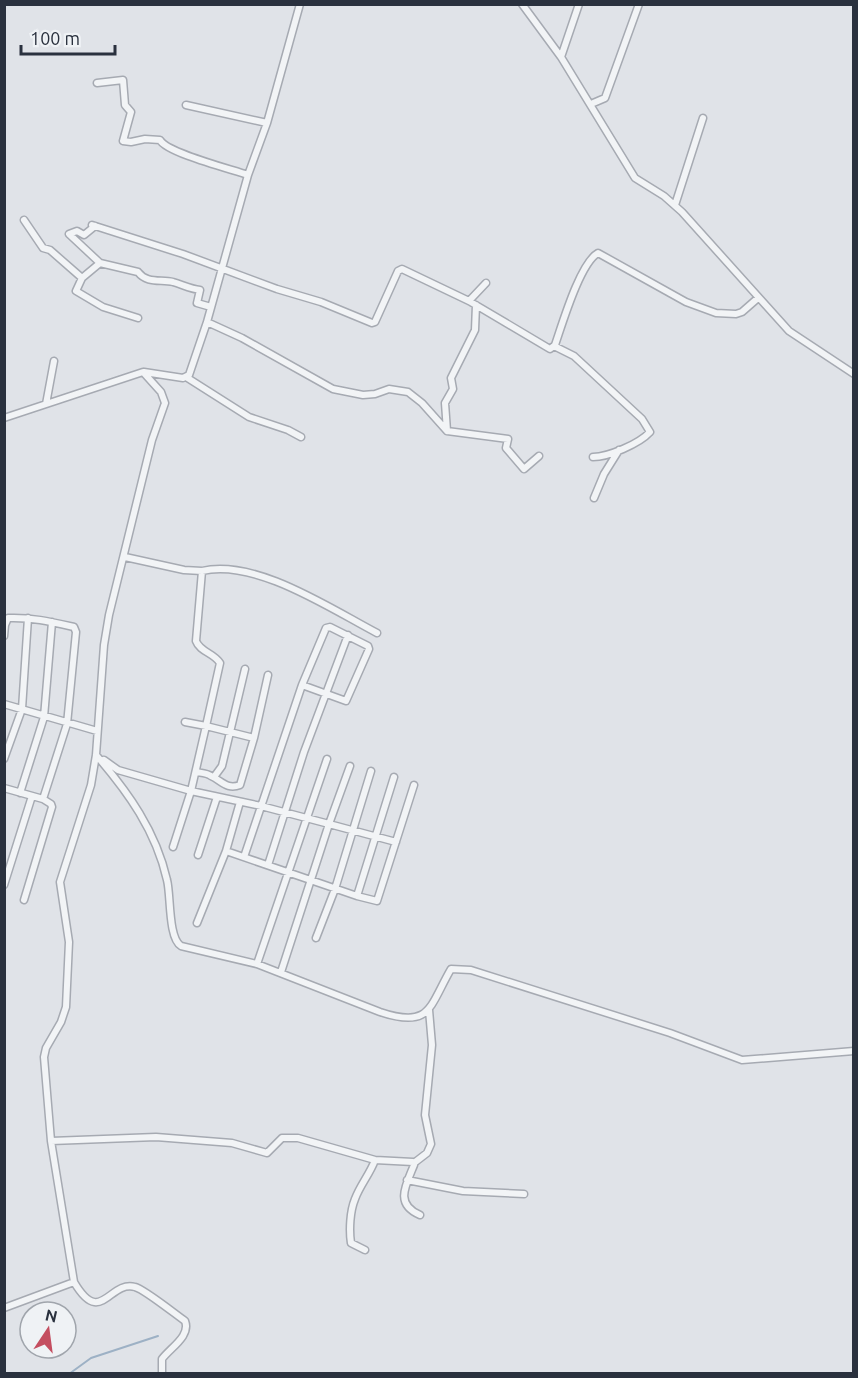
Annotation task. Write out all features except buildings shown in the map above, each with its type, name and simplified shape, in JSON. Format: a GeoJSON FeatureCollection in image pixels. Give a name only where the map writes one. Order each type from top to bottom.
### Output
{"type":"FeatureCollection","features":[{"type":"Feature","properties":{"kind":"street"},"geometry":{"type":"LineString","coordinates":[[186,377],[207,322],[248,175],[267,123],[300,4]]}},
{"type":"Feature","properties":{"kind":"street"},"geometry":{"type":"LineString","coordinates":[[522,4],[561,57],[635,178],[664,196],[675,206],[789,331],[854,374]]}},
{"type":"Feature","properties":{"kind":"street"},"geometry":{"type":"LineString","coordinates":[[561,57],[579,4]]}},
{"type":"Feature","properties":{"kind":"street"},"geometry":{"type":"LineString","coordinates":[[591,104],[605,98],[639,4]]}},
{"type":"Feature","properties":{"kind":"street"},"geometry":{"type":"LineString","coordinates":[[98,83],[123,80],[125,105],[131,112],[123,141],[160,140],[163,145],[188,156],[248,175]]}},
{"type":"Feature","properties":{"kind":"street"},"geometry":{"type":"LineString","coordinates":[[186,105],[267,123]]}},
{"type":"Feature","properties":{"kind":"street"},"geometry":{"type":"LineString","coordinates":[[675,206],[703,118]]}},
{"type":"Feature","properties":{"kind":"street"},"geometry":{"type":"LineString","coordinates":[[24,220],[43,248],[50,250],[82,278]]}},
{"type":"Feature","properties":{"kind":"street"},"geometry":{"type":"LineString","coordinates":[[211,307],[197,303],[200,290],[172,282],[150,280],[142,277],[138,272],[100,263],[69,234],[78,231],[84,235],[93,226],[183,254],[278,289],[321,302],[372,323],[375,322],[399,270],[469,301],[550,349],[554,346],[573,293],[594,255],[598,253],[686,302],[716,314],[742,312],[758,298]]}},
{"type":"Feature","properties":{"kind":"street"},"geometry":{"type":"LineString","coordinates":[[100,263],[82,278],[76,291],[103,307],[138,318]]}},
{"type":"Feature","properties":{"kind":"street"},"geometry":{"type":"LineString","coordinates":[[469,301],[486,283]]}},
{"type":"Feature","properties":{"kind":"street"},"geometry":{"type":"LineString","coordinates":[[447,431],[445,403],[453,389],[451,378],[475,330],[476,305]]}},
{"type":"Feature","properties":{"kind":"street"},"geometry":{"type":"LineString","coordinates":[[207,322],[242,338],[333,389],[353,395],[375,394],[389,389],[408,392],[422,403],[447,431],[508,439],[506,448],[524,469],[539,456]]}},
{"type":"Feature","properties":{"kind":"street"},"geometry":{"type":"LineString","coordinates":[[554,346],[574,356],[645,423],[650,432],[620,450],[606,456],[593,457]]}},
{"type":"Feature","properties":{"kind":"street"},"geometry":{"type":"LineString","coordinates":[[46,404],[54,361]]}},
{"type":"Feature","properties":{"kind":"street"},"geometry":{"type":"LineString","coordinates":[[143,372],[154,382],[165,403],[152,440],[109,615],[104,645],[96,755],[91,785],[60,882],[69,942],[66,1007],[61,1023],[45,1048],[44,1057],[51,1141],[74,1282],[83,1297],[95,1301],[107,1298],[123,1287],[140,1288],[185,1321],[187,1326],[185,1333],[162,1359],[162,1374]]}},
{"type":"Feature","properties":{"kind":"street"},"geometry":{"type":"LineString","coordinates":[[4,418],[143,372],[186,377],[249,417],[288,430],[301,437]]}},
{"type":"Feature","properties":{"kind":"street"},"geometry":{"type":"LineString","coordinates":[[594,498],[604,474],[620,450]]}},
{"type":"Feature","properties":{"kind":"street"},"geometry":{"type":"LineString","coordinates":[[125,557],[184,570],[237,570],[263,576],[377,633]]}},
{"type":"Feature","properties":{"kind":"street"},"geometry":{"type":"LineString","coordinates":[[172,847],[196,772],[220,663],[196,641],[202,571]]}},
{"type":"Feature","properties":{"kind":"street"},"geometry":{"type":"LineString","coordinates":[[4,636],[8,618],[28,618],[52,622],[74,627],[76,632],[66,724],[43,799]]}},
{"type":"Feature","properties":{"kind":"street"},"geometry":{"type":"LineString","coordinates":[[4,759],[21,709],[28,618]]}},
{"type":"Feature","properties":{"kind":"street"},"geometry":{"type":"LineString","coordinates":[[20,793],[44,717],[52,622]]}},
{"type":"Feature","properties":{"kind":"street"},"geometry":{"type":"LineString","coordinates":[[244,857],[302,685],[327,627],[366,644],[369,649],[346,701],[302,685]]}},
{"type":"Feature","properties":{"kind":"street"},"geometry":{"type":"LineString","coordinates":[[268,865],[325,694],[348,635]]}},
{"type":"Feature","properties":{"kind":"street"},"geometry":{"type":"LineString","coordinates":[[214,777],[222,766],[245,669]]}},
{"type":"Feature","properties":{"kind":"street"},"geometry":{"type":"LineString","coordinates":[[196,772],[214,777],[224,785],[236,787],[240,785],[254,738],[268,675]]}},
{"type":"Feature","properties":{"kind":"street"},"geometry":{"type":"LineString","coordinates":[[4,704],[66,724],[97,731]]}},
{"type":"Feature","properties":{"kind":"street"},"geometry":{"type":"LineString","coordinates":[[185,722],[254,738]]}},
{"type":"Feature","properties":{"kind":"street"},"geometry":{"type":"LineString","coordinates":[[96,755],[118,770],[191,791],[261,806],[396,842]]}},
{"type":"Feature","properties":{"kind":"street"},"geometry":{"type":"LineString","coordinates":[[96,755],[122,786],[152,835],[167,881],[176,943],[281,972],[393,1016],[415,1018],[422,1016],[451,969],[463,969],[658,1030],[742,1060],[854,1051]]}},
{"type":"Feature","properties":{"kind":"street"},"geometry":{"type":"LineString","coordinates":[[257,964],[327,759]]}},
{"type":"Feature","properties":{"kind":"street"},"geometry":{"type":"LineString","coordinates":[[281,972],[350,766]]}},
{"type":"Feature","properties":{"kind":"street"},"geometry":{"type":"LineString","coordinates":[[316,938],[335,889],[371,771]]}},
{"type":"Feature","properties":{"kind":"street"},"geometry":{"type":"LineString","coordinates":[[357,896],[394,777]]}},
{"type":"Feature","properties":{"kind":"street"},"geometry":{"type":"LineString","coordinates":[[226,851],[335,889],[377,901],[414,785]]}},
{"type":"Feature","properties":{"kind":"street"},"geometry":{"type":"LineString","coordinates":[[4,798],[6,789],[43,799],[52,807],[24,900]]}},
{"type":"Feature","properties":{"kind":"street"},"geometry":{"type":"LineString","coordinates":[[4,885],[32,796]]}},
{"type":"Feature","properties":{"kind":"street"},"geometry":{"type":"LineString","coordinates":[[198,855],[217,796]]}},
{"type":"Feature","properties":{"kind":"street"},"geometry":{"type":"LineString","coordinates":[[197,922],[226,851],[240,802]]}},
{"type":"Feature","properties":{"kind":"street"},"geometry":{"type":"LineString","coordinates":[[420,1215],[406,1206],[405,1187],[414,1163],[427,1153],[431,1144],[425,1115],[432,1045],[428,1009]]}},
{"type":"Feature","properties":{"kind":"street"},"geometry":{"type":"LineString","coordinates":[[51,1141],[156,1137],[232,1143],[267,1153],[282,1138],[288,1136],[375,1160],[414,1163]]}},
{"type":"Feature","properties":{"kind":"street"},"geometry":{"type":"LineString","coordinates":[[365,1250],[351,1243],[350,1233],[356,1196],[370,1174],[375,1160]]}},
{"type":"Feature","properties":{"kind":"street"},"geometry":{"type":"LineString","coordinates":[[407,1180],[463,1191],[524,1194]]}},
{"type":"Feature","properties":{"kind":"street"},"geometry":{"type":"LineString","coordinates":[[4,1308],[74,1282]]}},
{"type":"Feature","properties":{"kind":"waterway"},"geometry":{"type":"LineString","coordinates":[[69,1374],[91,1358],[158,1336]]}}]}
